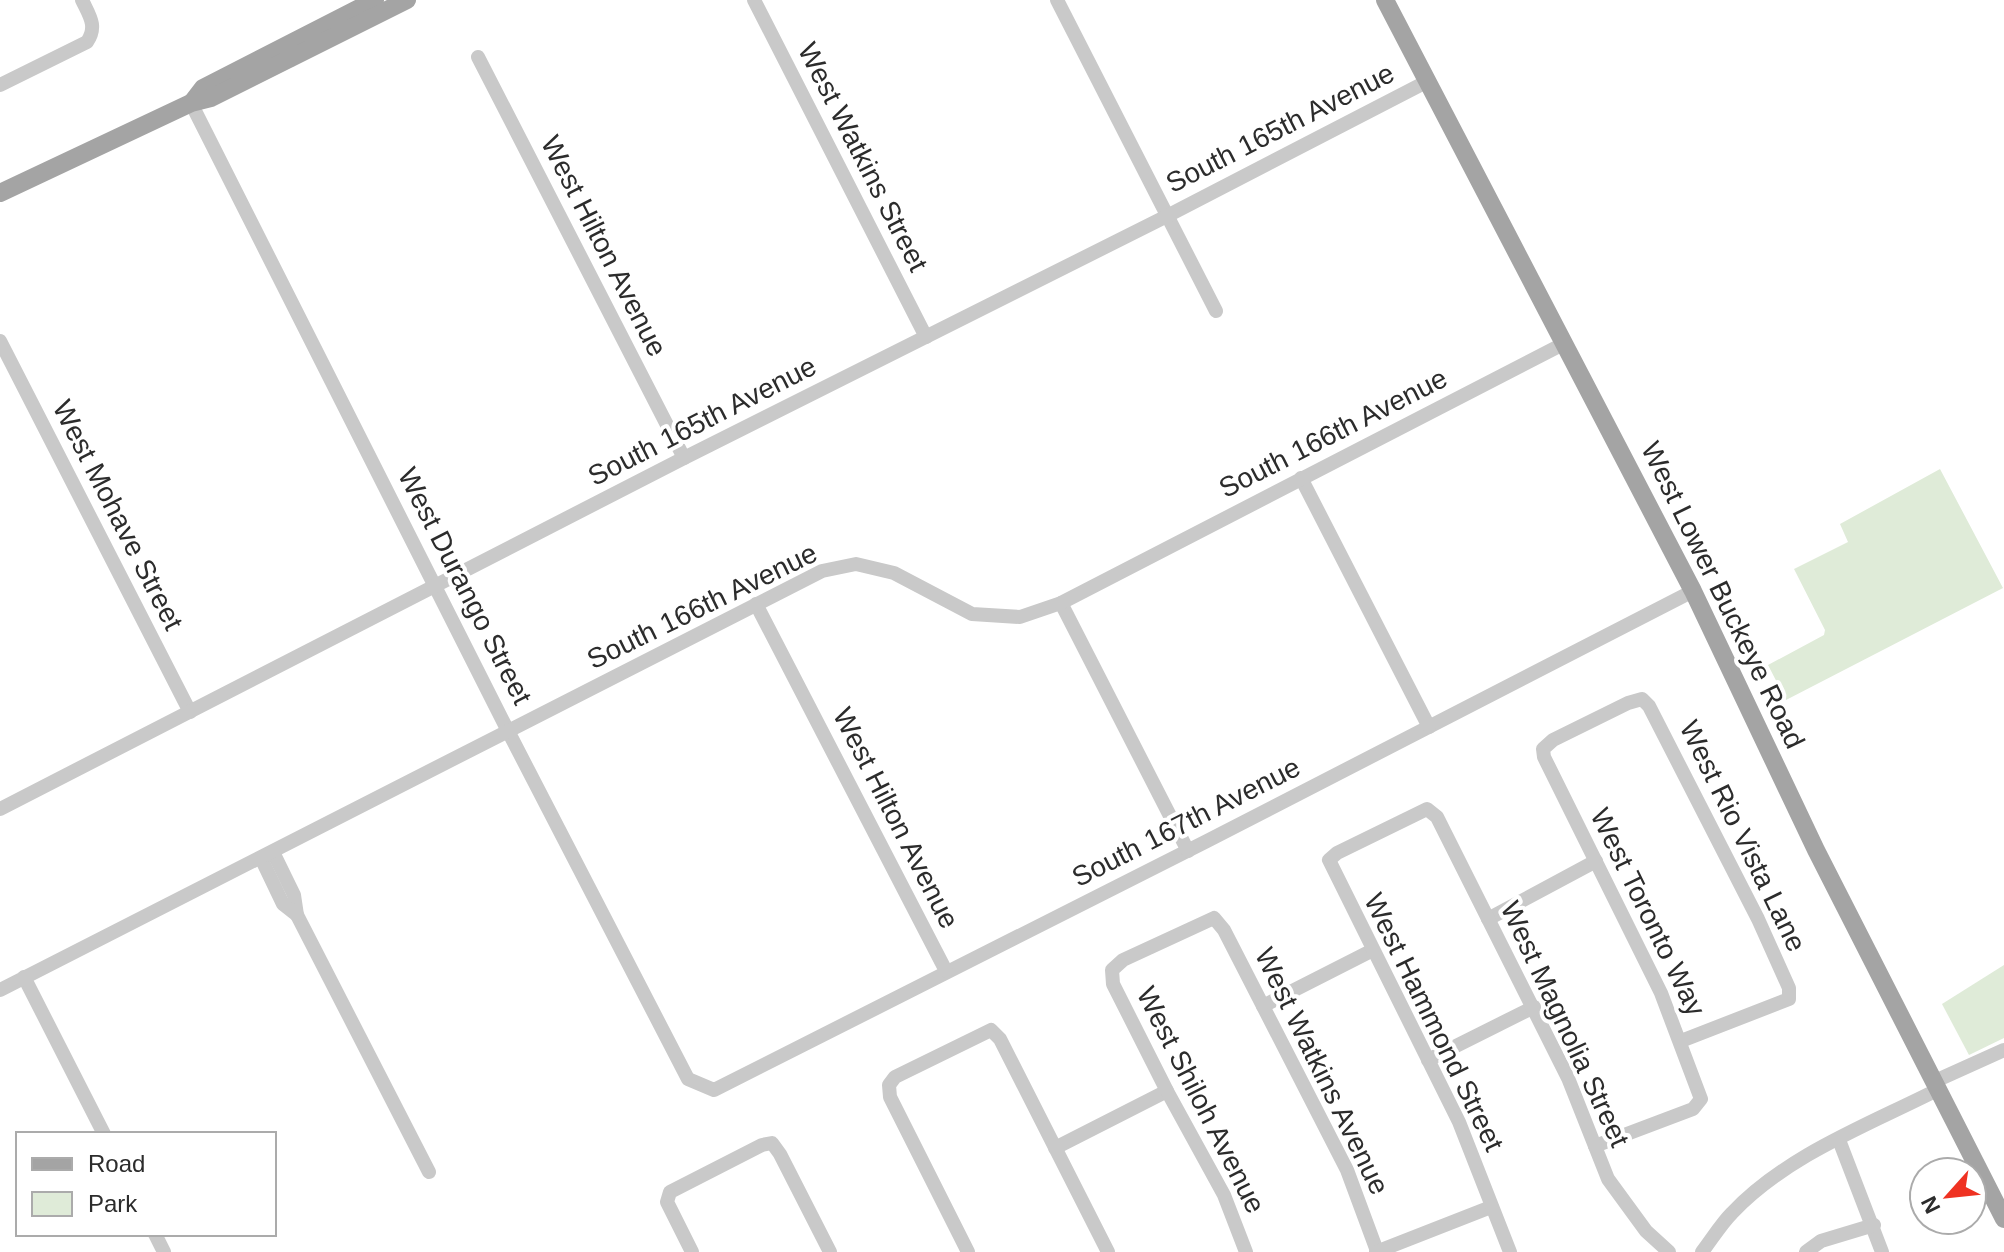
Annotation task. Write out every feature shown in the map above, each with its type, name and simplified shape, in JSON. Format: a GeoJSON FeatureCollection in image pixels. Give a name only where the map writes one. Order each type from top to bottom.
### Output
{"type":"FeatureCollection","features":[{"type":"Feature","properties":{"kind":"main road"},"geometry":{"type":"LineString","coordinates":[[191,103],[203,88],[375,0]]}},
{"type":"Feature","properties":{"kind":"main road"},"geometry":{"type":"LineString","coordinates":[[0,193],[191,103],[211,98],[407,0]]}},
{"type":"Feature","properties":{"kind":"main road","name":"West Lower Buckeye Road"},"geometry":{"type":"LineString","coordinates":[[1385,0],[1693,591],[1816,850],[2004,1219]]}},
{"type":"Feature","properties":{"kind":"street"},"geometry":{"type":"LineString","coordinates":[[0,85],[87,42],[93,33],[93,24],[82,0]]}},
{"type":"Feature","properties":{"kind":"street","name":"West Watkins Street"},"geometry":{"type":"LineString","coordinates":[[754,0],[926,337]]}},
{"type":"Feature","properties":{"kind":"street"},"geometry":{"type":"LineString","coordinates":[[1057,0],[1216,311]]}},
{"type":"Feature","properties":{"kind":"street","name":"West Hilton Avenue"},"geometry":{"type":"LineString","coordinates":[[478,57],[684,458]]}},
{"type":"Feature","properties":{"kind":"street","name":"South 165th Avenue"},"geometry":{"type":"LineString","coordinates":[[0,809],[1428,81]]}},
{"type":"Feature","properties":{"kind":"street","name":"West Durango Street"},"geometry":{"type":"LineString","coordinates":[[191,103],[508,731],[688,1079],[700,1086]]}},
{"type":"Feature","properties":{"kind":"street","name":"West Mohave Street"},"geometry":{"type":"LineString","coordinates":[[0,341],[190,712]]}},
{"type":"Feature","properties":{"kind":"street","name":"South 166th Avenue"},"geometry":{"type":"LineString","coordinates":[[0,990],[822,571],[856,564],[894,573],[972,614],[1020,617],[1061,603],[1565,343]]}},
{"type":"Feature","properties":{"kind":"street"},"geometry":{"type":"LineString","coordinates":[[1301,478],[1429,727]]}},
{"type":"Feature","properties":{"kind":"street","name":"South 167th Avenue"},"geometry":{"type":"LineString","coordinates":[[700,1086],[714,1090],[1693,591]]}},
{"type":"Feature","properties":{"kind":"street"},"geometry":{"type":"LineString","coordinates":[[1061,603],[1188,851]]}},
{"type":"Feature","properties":{"kind":"street","name":"West Hilton Avenue"},"geometry":{"type":"LineString","coordinates":[[756,604],[946,971]]}},
{"type":"Feature","properties":{"kind":"street","name":"West Toronto Way"},"geometry":{"type":"LineString","coordinates":[[1595,1146],[1693,1109],[1701,1099],[1661,993],[1544,757],[1543,749],[1553,740],[1642,699]]}},
{"type":"Feature","properties":{"kind":"street","name":"West Rio Vista Lane"},"geometry":{"type":"LineString","coordinates":[[1642,699],[1649,706],[1758,919],[1789,988],[1789,999],[1681,1041]]}},
{"type":"Feature","properties":{"kind":"street","name":"West Hammond Street"},"geometry":{"type":"LineString","coordinates":[[1427,809],[1350,846],[1329,860],[1459,1122],[1510,1252]]}},
{"type":"Feature","properties":{"kind":"street","name":"West Magnolia Street"},"geometry":{"type":"LineString","coordinates":[[1427,809],[1437,817],[1534,1007],[1568,1078],[1608,1179],[1646,1231],[1669,1252]]}},
{"type":"Feature","properties":{"kind":"street"},"geometry":{"type":"LineString","coordinates":[[267,855],[282,885],[294,895],[297,915],[429,1172]]}},
{"type":"Feature","properties":{"kind":"street"},"geometry":{"type":"LineString","coordinates":[[1488,919],[1596,861]]}},
{"type":"Feature","properties":{"kind":"street","name":"West Shiloh Avenue"},"geometry":{"type":"LineString","coordinates":[[1214,918],[1123,960],[1112,970],[1113,984],[1224,1195],[1246,1252]]}},
{"type":"Feature","properties":{"kind":"street","name":"West Watkins Avenue"},"geometry":{"type":"LineString","coordinates":[[1214,918],[1224,930],[1347,1170],[1376,1252]]}},
{"type":"Feature","properties":{"kind":"street"},"geometry":{"type":"LineString","coordinates":[[1263,1006],[1373,950]]}},
{"type":"Feature","properties":{"kind":"street"},"geometry":{"type":"LineString","coordinates":[[24,977],[103,1132]]}},
{"type":"Feature","properties":{"kind":"street"},"geometry":{"type":"LineString","coordinates":[[1428,1060],[1534,1007]]}},
{"type":"Feature","properties":{"kind":"street"},"geometry":{"type":"LineString","coordinates":[[968,1252],[890,1097],[889,1085],[895,1077],[991,1030],[1000,1039],[1108,1252]]}},
{"type":"Feature","properties":{"kind":"street"},"geometry":{"type":"LineString","coordinates":[[1702,1252],[1730,1214],[1761,1185],[1799,1161],[2004,1050]]}},
{"type":"Feature","properties":{"kind":"street"},"geometry":{"type":"LineString","coordinates":[[1055,1148],[1167,1091]]}},
{"type":"Feature","properties":{"kind":"street"},"geometry":{"type":"LineString","coordinates":[[1839,1140],[1882,1252]]}},
{"type":"Feature","properties":{"kind":"street"},"geometry":{"type":"LineString","coordinates":[[692,1252],[667,1202],[670,1192],[762,1145],[772,1143],[830,1252]]}},
{"type":"Feature","properties":{"kind":"street"},"geometry":{"type":"LineString","coordinates":[[1376,1252],[1491,1207]]}},
{"type":"Feature","properties":{"kind":"street"},"geometry":{"type":"LineString","coordinates":[[1806,1252],[1821,1241],[1874,1225]]}},
{"type":"Feature","properties":{"kind":"green space"},"geometry":{"type":"Polygon","coordinates":[[[1940,469],[2003,588],[1786,700],[1768,665],[1824,635],[1825,630],[1794,569],[1848,542],[1840,524],[1940,469]]]}},
{"type":"Feature","properties":{"kind":"green space"},"geometry":{"type":"Polygon","coordinates":[[[2004,965],[2004,1038],[1969,1055],[1942,1004],[2004,965]]]}}]}
